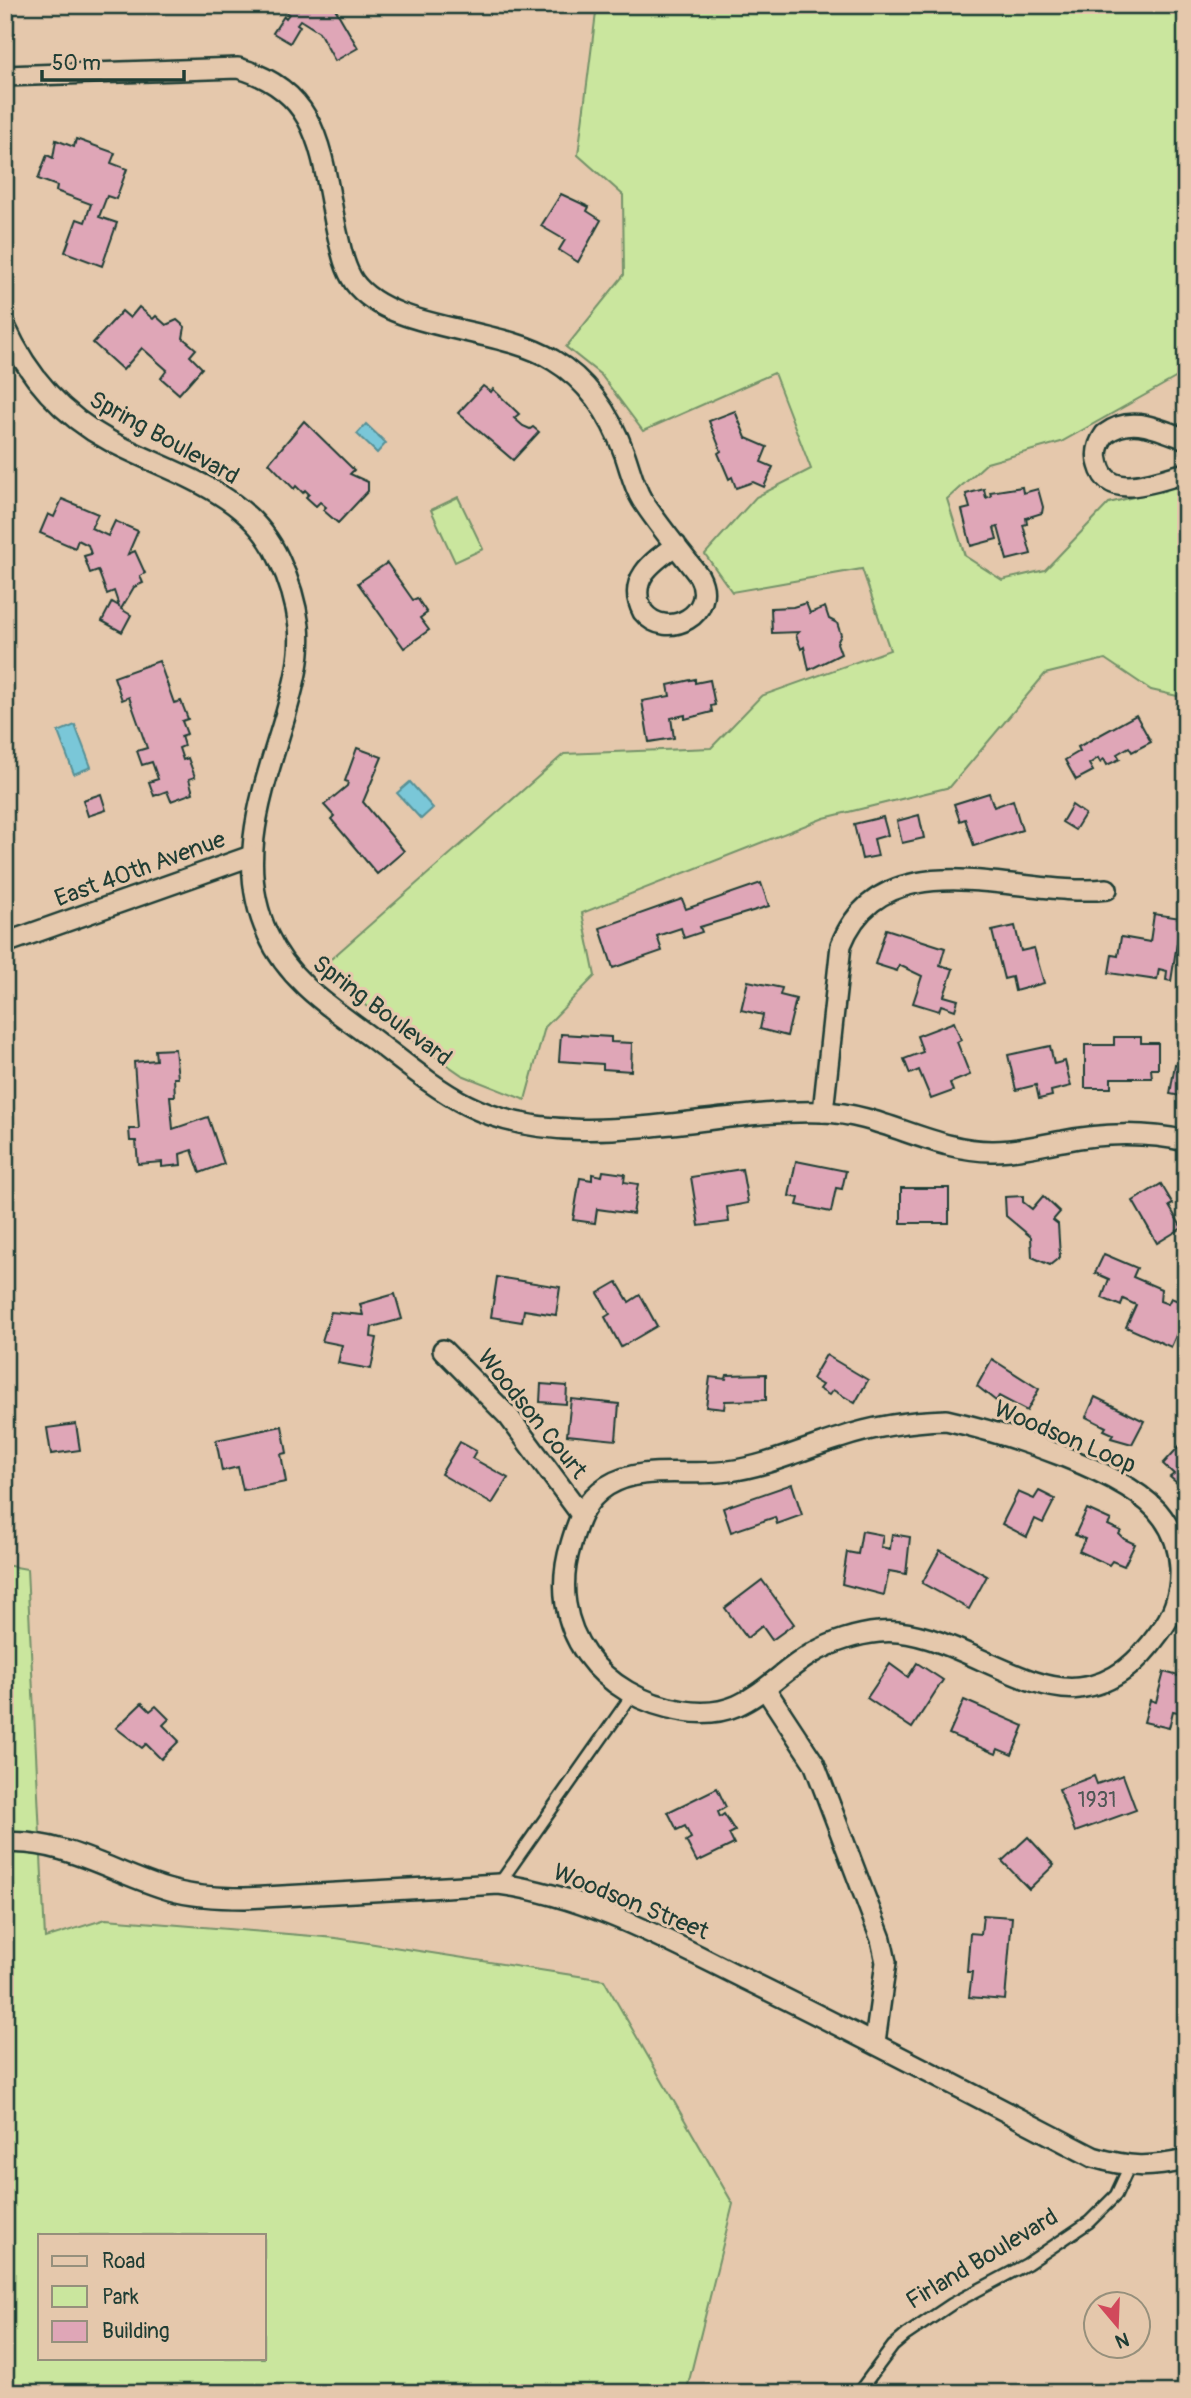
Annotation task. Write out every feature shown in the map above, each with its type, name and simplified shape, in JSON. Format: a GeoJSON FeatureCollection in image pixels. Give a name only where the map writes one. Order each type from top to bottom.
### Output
{"type":"FeatureCollection","features":[{"type":"Feature","properties":{"kind":"street"},"geometry":{"type":"LineString","coordinates":[[5,76],[238,68],[266,76],[288,91],[305,112],[316,137],[343,260],[354,282],[372,300],[393,311],[520,345],[553,360],[581,382],[590,390],[614,425],[640,498],[676,545]]}},
{"type":"Feature","properties":{"kind":"street","name":"Spring Boulevard"},"geometry":{"type":"LineString","coordinates":[[5,326],[18,355],[33,376],[72,417],[109,440],[226,497],[256,524],[277,554],[291,589],[299,628],[298,664],[251,837],[257,897],[267,933],[288,969],[315,996],[465,1104],[503,1118],[544,1126],[622,1129],[742,1113],[823,1112],[873,1119],[970,1150],[1016,1150],[1098,1136],[1186,1141]]}},
{"type":"Feature","properties":{"kind":"street"},"geometry":{"type":"LineString","coordinates":[[1186,439],[1149,426],[1130,423],[1105,434],[1097,456],[1104,477],[1117,486],[1135,485],[1186,473]]}},
{"type":"Feature","properties":{"kind":"street","name":"East 40th Avenue"},"geometry":{"type":"LineString","coordinates":[[5,943],[251,856]]}},
{"type":"Feature","properties":{"kind":"street"},"geometry":{"type":"LineString","coordinates":[[823,1112],[841,945],[853,923],[877,900],[912,883],[948,878],[1065,891],[1107,889]]}},
{"type":"Feature","properties":{"kind":"street","name":"Woodson Court"},"geometry":{"type":"LineString","coordinates":[[443,1350],[509,1417],[580,1513]]}},
{"type":"Feature","properties":{"kind":"street","name":"Woodson Loop"},"geometry":{"type":"LineString","coordinates":[[946,1420],[996,1431],[1131,1489],[1161,1515],[1178,1548],[1181,1585],[1170,1618],[1142,1656],[1108,1682],[1075,1689],[1040,1682],[920,1636],[882,1631],[846,1639],[812,1654],[766,1690],[734,1708],[698,1714],[667,1709],[632,1695],[608,1679],[592,1662],[568,1619],[563,1576],[580,1513],[607,1486],[644,1474],[736,1471],[845,1436],[906,1421],[946,1420]]}},
{"type":"Feature","properties":{"kind":"street"},"geometry":{"type":"LineString","coordinates":[[766,1690],[814,1763],[881,1939],[886,1962],[874,2042]]}},
{"type":"Feature","properties":{"kind":"street","name":"Woodson Street"},"geometry":{"type":"LineString","coordinates":[[5,1843],[25,1841],[49,1846],[171,1891],[203,1897],[245,1898],[499,1884],[537,1889],[656,1934],[874,2042],[1093,2157],[1129,2167],[1157,2166],[1186,2160]]}},
{"type":"Feature","properties":{"kind":"lane"},"geometry":{"type":"LineString","coordinates":[[499,1884],[632,1695]]}},
{"type":"Feature","properties":{"kind":"lane","name":"Firland Boulevard"},"geometry":{"type":"LineString","coordinates":[[858,2393],[893,2346],[906,2335],[952,2304],[1027,2264],[1089,2222],[1116,2195],[1129,2167]]}},
{"type":"Feature","properties":{"kind":"green space"},"geometry":{"type":"Polygon","coordinates":[[[597,5],[1186,5],[1186,372],[1061,442],[987,463],[947,499],[965,556],[1002,580],[1045,570],[1109,503],[1186,484],[1186,698],[1151,690],[1105,659],[1045,674],[950,787],[824,818],[582,913],[595,976],[545,1027],[525,1100],[462,1075],[378,1017],[323,966],[564,754],[711,748],[761,696],[890,650],[862,569],[732,592],[705,554],[756,497],[811,469],[774,373],[643,431],[601,375],[566,347],[624,275],[623,195],[578,155],[597,5]]]}},
{"type":"Feature","properties":{"kind":"green space"},"geometry":{"type":"Polygon","coordinates":[[[458,497],[483,549],[455,562],[431,510],[458,497]]]}},
{"type":"Feature","properties":{"kind":"green space"},"geometry":{"type":"Polygon","coordinates":[[[5,1565],[27,1569],[45,1938],[106,1919],[336,1938],[604,1980],[733,2204],[686,2393],[5,2393],[5,1565]]]}},
{"type":"Feature","properties":{"kind":"water"},"geometry":{"type":"Polygon","coordinates":[[[366,424],[386,443],[377,453],[357,434],[366,424]]]}},
{"type":"Feature","properties":{"kind":"water"},"geometry":{"type":"Polygon","coordinates":[[[75,725],[91,767],[74,774],[58,732],[75,725]]]}},
{"type":"Feature","properties":{"kind":"water"},"geometry":{"type":"Polygon","coordinates":[[[410,782],[433,808],[421,819],[397,793],[410,782]]]}},
{"type":"Feature","properties":{"kind":"building"},"geometry":{"type":"Polygon","coordinates":[[[276,5],[333,5],[358,48],[335,61],[319,32],[300,20],[297,24],[300,26],[290,43],[273,33],[284,16],[286,18],[289,14],[276,5]]]}},
{"type":"Feature","properties":{"kind":"building"},"geometry":{"type":"Polygon","coordinates":[[[76,139],[115,153],[111,163],[127,169],[116,199],[107,196],[99,217],[117,223],[102,266],[65,252],[77,219],[85,222],[91,204],[56,191],[57,186],[38,179],[47,155],[53,158],[56,140],[74,147],[76,139]]]}},
{"type":"Feature","properties":{"kind":"building"},"geometry":{"type":"Polygon","coordinates":[[[561,194],[589,207],[587,211],[601,220],[578,262],[559,250],[565,240],[541,226],[561,194]]]}},
{"type":"Feature","properties":{"kind":"building"},"geometry":{"type":"Polygon","coordinates":[[[139,307],[153,319],[156,316],[166,325],[177,320],[185,327],[183,338],[196,349],[190,356],[202,368],[179,394],[161,378],[167,370],[142,348],[123,370],[93,343],[122,311],[130,318],[139,307]]]}},
{"type":"Feature","properties":{"kind":"building"},"geometry":{"type":"Polygon","coordinates":[[[483,386],[491,392],[493,389],[519,414],[514,418],[523,426],[530,429],[533,427],[539,432],[513,460],[458,413],[483,386]]]}},
{"type":"Feature","properties":{"kind":"building"},"geometry":{"type":"Polygon","coordinates":[[[735,411],[746,438],[767,447],[761,462],[773,467],[764,487],[753,482],[736,488],[732,477],[729,479],[718,453],[721,451],[709,421],[735,411]]]}},
{"type":"Feature","properties":{"kind":"building"},"geometry":{"type":"Polygon","coordinates":[[[304,421],[354,470],[350,474],[368,482],[368,491],[338,523],[323,510],[326,507],[320,502],[316,506],[306,497],[309,494],[305,490],[303,493],[296,486],[294,489],[269,463],[304,421]]]}},
{"type":"Feature","properties":{"kind":"building"},"geometry":{"type":"Polygon","coordinates":[[[1022,487],[1023,493],[1038,489],[1043,507],[1042,513],[1026,518],[1027,524],[1023,525],[1031,554],[1007,560],[998,527],[994,528],[997,539],[971,546],[962,510],[970,508],[966,494],[984,489],[986,498],[991,496],[990,492],[1022,487]]]}},
{"type":"Feature","properties":{"kind":"building"},"geometry":{"type":"Polygon","coordinates":[[[62,499],[98,514],[91,528],[108,536],[115,521],[138,531],[128,554],[135,551],[145,573],[140,576],[143,583],[134,587],[121,609],[131,615],[122,632],[102,621],[112,602],[119,606],[114,591],[107,594],[98,570],[90,573],[84,556],[91,554],[88,545],[78,540],[75,548],[40,533],[48,514],[54,517],[62,499]]]}},
{"type":"Feature","properties":{"kind":"building"},"geometry":{"type":"Polygon","coordinates":[[[387,563],[413,600],[417,598],[427,613],[420,618],[429,630],[404,648],[358,583],[387,563]]]}},
{"type":"Feature","properties":{"kind":"building"},"geometry":{"type":"Polygon","coordinates":[[[806,603],[810,613],[825,607],[829,619],[837,623],[841,635],[837,643],[841,654],[809,670],[804,647],[801,649],[796,635],[799,632],[772,633],[771,608],[793,607],[806,603]]]}},
{"type":"Feature","properties":{"kind":"building"},"geometry":{"type":"Polygon","coordinates":[[[159,661],[174,703],[181,701],[188,719],[182,721],[187,734],[181,736],[184,746],[179,748],[183,760],[188,758],[195,777],[189,779],[193,793],[171,801],[167,791],[154,796],[149,782],[158,779],[152,762],[142,765],[137,751],[147,748],[129,697],[122,700],[114,677],[159,661]]]}},
{"type":"Feature","properties":{"kind":"building"},"geometry":{"type":"Polygon","coordinates":[[[695,679],[695,683],[710,680],[715,705],[711,706],[712,712],[685,719],[685,715],[671,718],[674,738],[649,742],[642,701],[670,696],[668,685],[695,679]]]}},
{"type":"Feature","properties":{"kind":"building"},"geometry":{"type":"Polygon","coordinates":[[[1136,715],[1151,742],[1132,752],[1129,747],[1117,754],[1120,759],[1107,765],[1104,759],[1100,762],[1098,758],[1089,764],[1093,771],[1076,780],[1065,760],[1080,751],[1078,747],[1136,715]]]}},
{"type":"Feature","properties":{"kind":"building"},"geometry":{"type":"Polygon","coordinates":[[[357,748],[382,757],[363,802],[404,851],[377,874],[331,819],[334,816],[324,805],[347,786],[348,782],[345,781],[357,748]]]}},
{"type":"Feature","properties":{"kind":"building"},"geometry":{"type":"Polygon","coordinates":[[[989,793],[994,807],[1013,800],[1022,830],[974,846],[965,819],[960,821],[954,804],[989,793]]]}},
{"type":"Feature","properties":{"kind":"building"},"geometry":{"type":"Polygon","coordinates":[[[101,794],[106,810],[88,816],[83,800],[101,794]]]}},
{"type":"Feature","properties":{"kind":"building"},"geometry":{"type":"Polygon","coordinates":[[[1072,805],[1085,814],[1075,830],[1062,822],[1072,805]]]}},
{"type":"Feature","properties":{"kind":"building"},"geometry":{"type":"Polygon","coordinates":[[[919,815],[924,838],[902,843],[897,821],[919,815]]]}},
{"type":"Feature","properties":{"kind":"building"},"geometry":{"type":"Polygon","coordinates":[[[883,817],[888,835],[874,839],[878,856],[862,859],[854,824],[883,817]]]}},
{"type":"Feature","properties":{"kind":"building"},"geometry":{"type":"Polygon","coordinates":[[[761,883],[769,906],[700,927],[702,932],[684,938],[681,928],[657,936],[662,951],[613,968],[600,928],[682,899],[686,909],[761,883]]]}},
{"type":"Feature","properties":{"kind":"building"},"geometry":{"type":"Polygon","coordinates":[[[1154,914],[1181,918],[1171,981],[1166,980],[1167,971],[1159,969],[1157,980],[1109,973],[1112,955],[1118,956],[1121,937],[1150,942],[1154,914]]]}},
{"type":"Feature","properties":{"kind":"building"},"geometry":{"type":"Polygon","coordinates":[[[1015,926],[1021,951],[1034,948],[1044,983],[1015,991],[1012,977],[1004,979],[992,931],[1015,926]]]}},
{"type":"Feature","properties":{"kind":"building"},"geometry":{"type":"Polygon","coordinates":[[[886,929],[945,948],[940,965],[953,969],[944,996],[958,1000],[955,1010],[941,1005],[939,1011],[913,1003],[922,976],[899,965],[897,971],[875,964],[886,929]]]}},
{"type":"Feature","properties":{"kind":"building"},"geometry":{"type":"Polygon","coordinates":[[[748,981],[782,988],[780,995],[796,999],[787,1036],[760,1029],[763,1015],[741,1010],[748,981]]]}},
{"type":"Feature","properties":{"kind":"building"},"geometry":{"type":"Polygon","coordinates":[[[954,1022],[961,1040],[957,1042],[970,1075],[950,1083],[953,1091],[931,1099],[919,1070],[910,1074],[904,1059],[923,1052],[917,1036],[954,1022]]]}},
{"type":"Feature","properties":{"kind":"building"},"geometry":{"type":"Polygon","coordinates":[[[561,1034],[611,1037],[611,1042],[632,1043],[631,1071],[603,1069],[603,1064],[559,1061],[561,1034]]]}},
{"type":"Feature","properties":{"kind":"building"},"geometry":{"type":"Polygon","coordinates":[[[1114,1037],[1141,1037],[1141,1043],[1158,1043],[1158,1069],[1151,1069],[1152,1078],[1111,1078],[1111,1088],[1085,1088],[1085,1045],[1114,1045],[1114,1037]]]}},
{"type":"Feature","properties":{"kind":"building"},"geometry":{"type":"Polygon","coordinates":[[[1050,1046],[1054,1064],[1065,1061],[1071,1086],[1051,1091],[1052,1096],[1039,1099],[1036,1085],[1016,1090],[1008,1055],[1050,1046]]]}},
{"type":"Feature","properties":{"kind":"building"},"geometry":{"type":"Polygon","coordinates":[[[175,1049],[178,1078],[174,1078],[175,1096],[170,1096],[173,1129],[208,1117],[224,1164],[200,1173],[192,1150],[180,1154],[181,1165],[162,1167],[162,1162],[138,1164],[136,1141],[130,1141],[129,1129],[139,1129],[134,1062],[156,1060],[155,1050],[175,1049]]]}},
{"type":"Feature","properties":{"kind":"building"},"geometry":{"type":"Polygon","coordinates":[[[1175,1064],[1186,1066],[1186,1095],[1170,1094],[1175,1064]]]}},
{"type":"Feature","properties":{"kind":"building"},"geometry":{"type":"Polygon","coordinates":[[[796,1161],[846,1171],[842,1189],[836,1188],[831,1212],[797,1205],[799,1198],[789,1196],[796,1161]]]}},
{"type":"Feature","properties":{"kind":"building"},"geometry":{"type":"Polygon","coordinates":[[[742,1169],[748,1203],[727,1207],[729,1222],[699,1226],[691,1177],[742,1169]]]}},
{"type":"Feature","properties":{"kind":"building"},"geometry":{"type":"Polygon","coordinates":[[[603,1171],[625,1174],[624,1182],[638,1184],[633,1214],[597,1209],[595,1223],[573,1220],[580,1178],[592,1180],[592,1174],[602,1176],[603,1171]]]}},
{"type":"Feature","properties":{"kind":"building"},"geometry":{"type":"Polygon","coordinates":[[[1161,1184],[1173,1204],[1169,1206],[1182,1228],[1157,1243],[1133,1201],[1161,1184]]]}},
{"type":"Feature","properties":{"kind":"building"},"geometry":{"type":"Polygon","coordinates":[[[901,1188],[949,1188],[949,1223],[901,1223],[901,1188]]]}},
{"type":"Feature","properties":{"kind":"building"},"geometry":{"type":"Polygon","coordinates":[[[1023,1196],[1023,1202],[1032,1209],[1043,1196],[1060,1212],[1053,1220],[1058,1224],[1060,1257],[1050,1265],[1032,1257],[1031,1237],[1006,1216],[1005,1197],[1023,1196]]]}},
{"type":"Feature","properties":{"kind":"building"},"geometry":{"type":"Polygon","coordinates":[[[1104,1254],[1137,1268],[1133,1277],[1161,1289],[1160,1301],[1168,1304],[1171,1298],[1186,1304],[1186,1313],[1171,1347],[1126,1327],[1136,1305],[1123,1299],[1121,1306],[1102,1298],[1109,1279],[1095,1273],[1104,1254]]]}},
{"type":"Feature","properties":{"kind":"building"},"geometry":{"type":"Polygon","coordinates":[[[497,1277],[560,1287],[556,1315],[524,1310],[522,1322],[491,1317],[497,1277]]]}},
{"type":"Feature","properties":{"kind":"building"},"geometry":{"type":"Polygon","coordinates":[[[617,1282],[629,1302],[640,1295],[657,1326],[621,1347],[605,1317],[610,1314],[598,1293],[617,1282]]]}},
{"type":"Feature","properties":{"kind":"building"},"geometry":{"type":"Polygon","coordinates":[[[395,1294],[402,1319],[372,1327],[371,1337],[377,1338],[371,1369],[338,1363],[342,1345],[322,1341],[331,1312],[363,1315],[360,1304],[395,1294]]]}},
{"type":"Feature","properties":{"kind":"building"},"geometry":{"type":"Polygon","coordinates":[[[826,1355],[868,1380],[855,1403],[833,1390],[829,1395],[819,1389],[822,1385],[812,1379],[826,1355]]]}},
{"type":"Feature","properties":{"kind":"building"},"geometry":{"type":"Polygon","coordinates":[[[992,1359],[1039,1389],[1027,1411],[999,1396],[996,1401],[977,1386],[992,1359]]]}},
{"type":"Feature","properties":{"kind":"building"},"geometry":{"type":"Polygon","coordinates":[[[766,1374],[766,1400],[725,1401],[724,1409],[706,1407],[710,1377],[726,1379],[727,1375],[766,1374]]]}},
{"type":"Feature","properties":{"kind":"building"},"geometry":{"type":"Polygon","coordinates":[[[541,1384],[567,1386],[566,1404],[540,1402],[541,1384]]]}},
{"type":"Feature","properties":{"kind":"building"},"geometry":{"type":"Polygon","coordinates":[[[1095,1397],[1144,1421],[1132,1444],[1111,1438],[1113,1434],[1104,1430],[1106,1427],[1086,1417],[1095,1397]]]}},
{"type":"Feature","properties":{"kind":"building"},"geometry":{"type":"Polygon","coordinates":[[[571,1399],[619,1404],[616,1440],[567,1435],[571,1399]]]}},
{"type":"Feature","properties":{"kind":"building"},"geometry":{"type":"Polygon","coordinates":[[[76,1424],[80,1450],[51,1454],[47,1428],[76,1424]]]}},
{"type":"Feature","properties":{"kind":"building"},"geometry":{"type":"Polygon","coordinates":[[[282,1426],[287,1453],[281,1454],[286,1482],[243,1490],[238,1467],[222,1471],[216,1440],[282,1426]]]}},
{"type":"Feature","properties":{"kind":"building"},"geometry":{"type":"Polygon","coordinates":[[[460,1442],[476,1451],[472,1458],[508,1478],[492,1504],[441,1474],[460,1442]]]}},
{"type":"Feature","properties":{"kind":"building"},"geometry":{"type":"Polygon","coordinates":[[[1183,1442],[1186,1444],[1186,1491],[1170,1477],[1174,1474],[1163,1464],[1183,1442]]]}},
{"type":"Feature","properties":{"kind":"building"},"geometry":{"type":"Polygon","coordinates":[[[792,1484],[802,1515],[777,1524],[775,1517],[731,1532],[723,1508],[792,1484]]]}},
{"type":"Feature","properties":{"kind":"building"},"geometry":{"type":"Polygon","coordinates":[[[1039,1491],[1055,1499],[1043,1523],[1035,1519],[1027,1537],[1002,1524],[1018,1492],[1034,1499],[1039,1491]]]}},
{"type":"Feature","properties":{"kind":"building"},"geometry":{"type":"Polygon","coordinates":[[[1087,1509],[1111,1520],[1108,1525],[1121,1531],[1119,1534],[1124,1539],[1135,1544],[1124,1566],[1112,1561],[1109,1565],[1079,1551],[1085,1539],[1075,1535],[1087,1509]]]}},
{"type":"Feature","properties":{"kind":"building"},"geometry":{"type":"Polygon","coordinates":[[[862,1531],[883,1535],[881,1547],[890,1549],[892,1534],[910,1537],[906,1574],[889,1571],[884,1595],[842,1584],[847,1552],[858,1554],[862,1531]]]}},
{"type":"Feature","properties":{"kind":"building"},"geometry":{"type":"Polygon","coordinates":[[[940,1550],[987,1576],[969,1609],[922,1583],[940,1550]]]}},
{"type":"Feature","properties":{"kind":"building"},"geometry":{"type":"Polygon","coordinates":[[[762,1580],[794,1624],[772,1640],[762,1626],[747,1638],[725,1608],[762,1580]]]}},
{"type":"Feature","properties":{"kind":"building"},"geometry":{"type":"Polygon","coordinates":[[[917,1663],[943,1680],[912,1728],[867,1698],[890,1664],[908,1677],[917,1663]]]}},
{"type":"Feature","properties":{"kind":"building"},"geometry":{"type":"Polygon","coordinates":[[[1164,1672],[1186,1678],[1182,1713],[1173,1711],[1169,1728],[1144,1722],[1150,1700],[1156,1702],[1164,1672]]]}},
{"type":"Feature","properties":{"kind":"building"},"geometry":{"type":"Polygon","coordinates":[[[964,1700],[1024,1726],[1012,1755],[998,1749],[996,1754],[949,1734],[964,1700]]]}},
{"type":"Feature","properties":{"kind":"building"},"geometry":{"type":"Polygon","coordinates":[[[142,1703],[150,1711],[156,1706],[169,1719],[163,1725],[179,1741],[161,1759],[146,1744],[142,1748],[116,1728],[142,1703]]]}},
{"type":"Feature","properties":{"kind":"building"},"geometry":{"type":"Polygon","coordinates":[[[1123,1775],[1136,1810],[1075,1832],[1059,1789],[1094,1776],[1097,1784],[1123,1775]]]}},
{"type":"Feature","properties":{"kind":"building"},"geometry":{"type":"Polygon","coordinates":[[[717,1788],[726,1807],[718,1812],[720,1817],[724,1814],[735,1831],[729,1834],[734,1844],[697,1862],[686,1841],[691,1838],[685,1826],[677,1830],[668,1812],[717,1788]]]}},
{"type":"Feature","properties":{"kind":"building"},"geometry":{"type":"Polygon","coordinates":[[[1028,1837],[1054,1865],[1029,1889],[1002,1861],[1028,1837]]]}},
{"type":"Feature","properties":{"kind":"building"},"geometry":{"type":"Polygon","coordinates":[[[983,1915],[1012,1917],[1005,2000],[969,1997],[972,1972],[967,1972],[970,1933],[981,1934],[983,1915]]]}}]}
